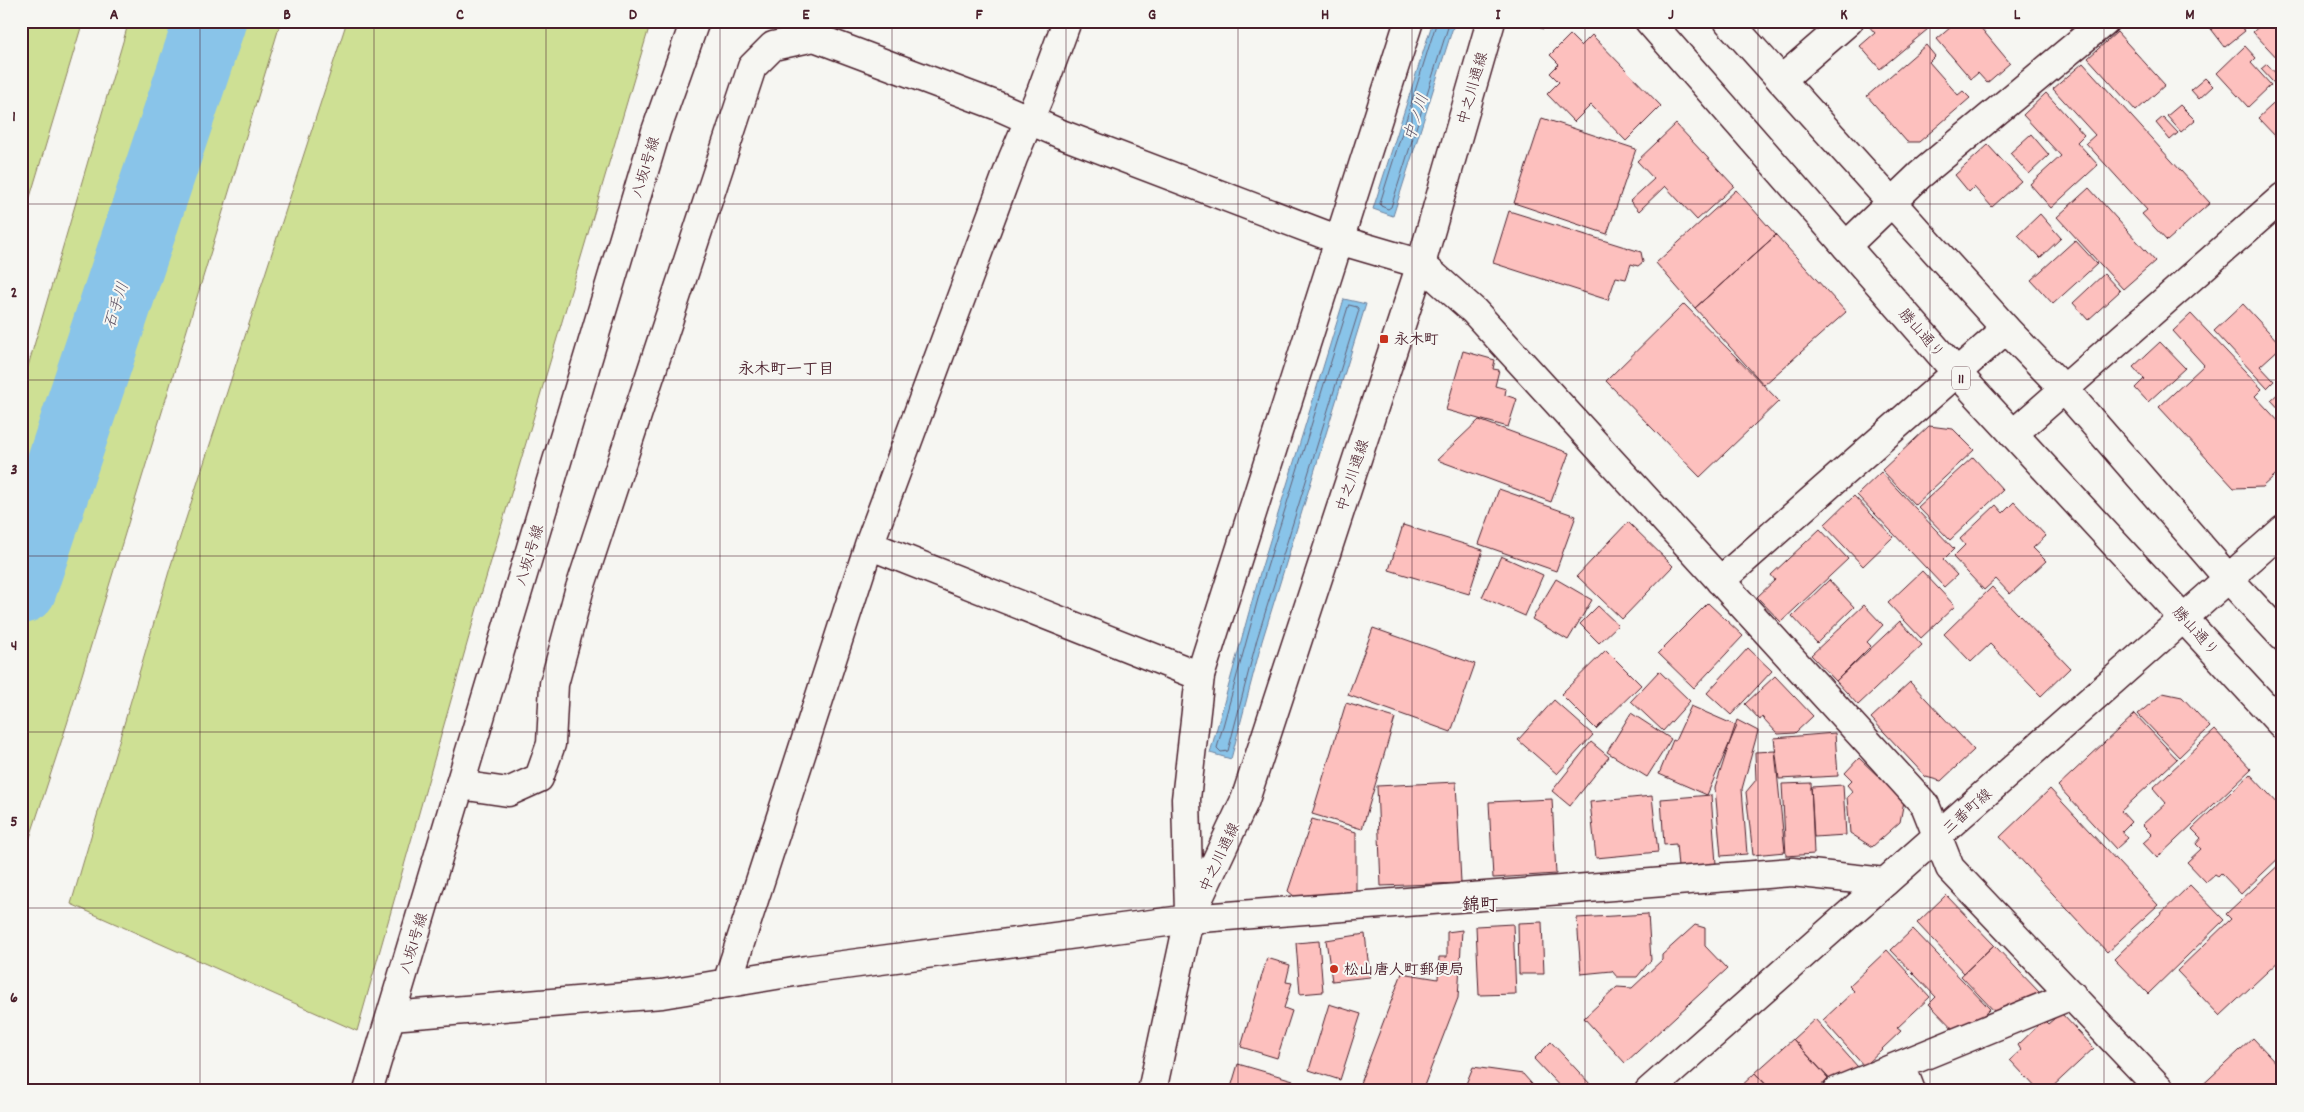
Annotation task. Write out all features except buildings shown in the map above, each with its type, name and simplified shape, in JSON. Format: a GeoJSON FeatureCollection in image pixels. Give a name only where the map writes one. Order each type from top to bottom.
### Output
{"type":"FeatureCollection","features":[{"type":"Feature","properties":{"kind":"main road","name":"八坂1号線"},"geometry":{"type":"LineString","coordinates":[[368,1091],[656,131],[695,21]]}},
{"type":"Feature","properties":{"kind":"main road"},"geometry":{"type":"LineString","coordinates":[[727,983],[869,545],[1009,167],[1067,21]]}},
{"type":"Feature","properties":{"kind":"main road","name":"中之川通線"},"geometry":{"type":"LineString","coordinates":[[1189,919],[1186,799],[1200,676],[1409,21]]}},
{"type":"Feature","properties":{"kind":"main road","name":"中之川通線"},"geometry":{"type":"LineString","coordinates":[[1152,1091],[1189,919],[1245,800],[1422,264],[1491,21]]}},
{"type":"Feature","properties":{"kind":"main road","name":"勝山通り"},"geometry":{"type":"LineString","coordinates":[[1649,21],[1957,373],[2283,726]]}},
{"type":"Feature","properties":{"kind":"main road"},"geometry":{"type":"LineString","coordinates":[[1728,21],[2006,329],[2064,389],[2228,578],[2283,637]]}},
{"type":"Feature","properties":{"kind":"main road"},"geometry":{"type":"LineString","coordinates":[[1781,80],[1849,21]]}},
{"type":"Feature","properties":{"kind":"main road"},"geometry":{"type":"LineString","coordinates":[[1846,246],[1891,201],[2105,21]]}},
{"type":"Feature","properties":{"kind":"main road"},"geometry":{"type":"LineString","coordinates":[[460,785],[508,792],[538,778],[551,744],[554,684],[579,590],[752,67],[773,46],[815,29],[1029,120],[1339,240],[1422,264],[1474,311],[1925,805],[1950,868],[2162,1091]]}},
{"type":"Feature","properties":{"kind":"main road"},"geometry":{"type":"LineString","coordinates":[[2013,434],[2283,197]]}},
{"type":"Feature","properties":{"kind":"main road"},"geometry":{"type":"LineString","coordinates":[[1720,582],[2006,329]]}},
{"type":"Feature","properties":{"kind":"main road","name":"三番町線"},"geometry":{"type":"LineString","coordinates":[[1650,1091],[2283,530]]}},
{"type":"Feature","properties":{"kind":"main road"},"geometry":{"type":"LineString","coordinates":[[869,545],[1200,676]]}},
{"type":"Feature","properties":{"kind":"main road"},"geometry":{"type":"LineString","coordinates":[[391,1016],[662,994],[806,970],[1189,919],[1792,872],[1885,882]]}},
{"type":"Feature","properties":{"kind":"main road"},"geometry":{"type":"LineString","coordinates":[[1838,1091],[2072,995]]}},
{"type":"Feature","properties":{"kind":"main road"},"geometry":{"type":"LineString","coordinates":[[1900,1065],[1911,1091]]}},
{"type":"Feature","properties":{"kind":"green space"},"geometry":{"type":"Polygon","coordinates":[[[21,21],[83,21],[21,227],[21,21]]]}},
{"type":"Feature","properties":{"kind":"green space"},"geometry":{"type":"Polygon","coordinates":[[[129,21],[281,21],[67,724],[21,865],[21,390],[129,21]]]}},
{"type":"Feature","properties":{"kind":"green space"},"geometry":{"type":"Polygon","coordinates":[[[347,21],[651,21],[478,605],[357,1031],[71,904],[170,568],[347,21]]]}},
{"type":"Feature","properties":{"kind":"water","name":"中ノ川"},"geometry":{"type":"Polygon","coordinates":[[[1433,21],[1455,21],[1393,216],[1373,209],[1433,21]]]}},
{"type":"Feature","properties":{"kind":"water"},"geometry":{"type":"Polygon","coordinates":[[[1344,299],[1366,304],[1262,641],[1231,759],[1210,753],[1259,576],[1344,299]]]}},
{"type":"Feature","properties":{"kind":"waterway","name":"石手川"},"geometry":{"type":"LineString","coordinates":[[21,588],[210,21]]}},
{"type":"Feature","properties":{"kind":"place","name":"永木町"},"geometry":{"type":"Point","coordinates":[1384,339]}},
{"type":"Feature","properties":{"kind":"place","name":"松山唐人町郵便局"},"geometry":{"type":"Point","coordinates":[1334,969]}},
{"type":"Feature","properties":{"kind":"district","name":"永木町一丁目"},"geometry":{"type":"Point","coordinates":[786,368]}},
{"type":"Feature","properties":{"kind":"district","name":"錦町"},"geometry":{"type":"Point","coordinates":[1480,904]}}]}
